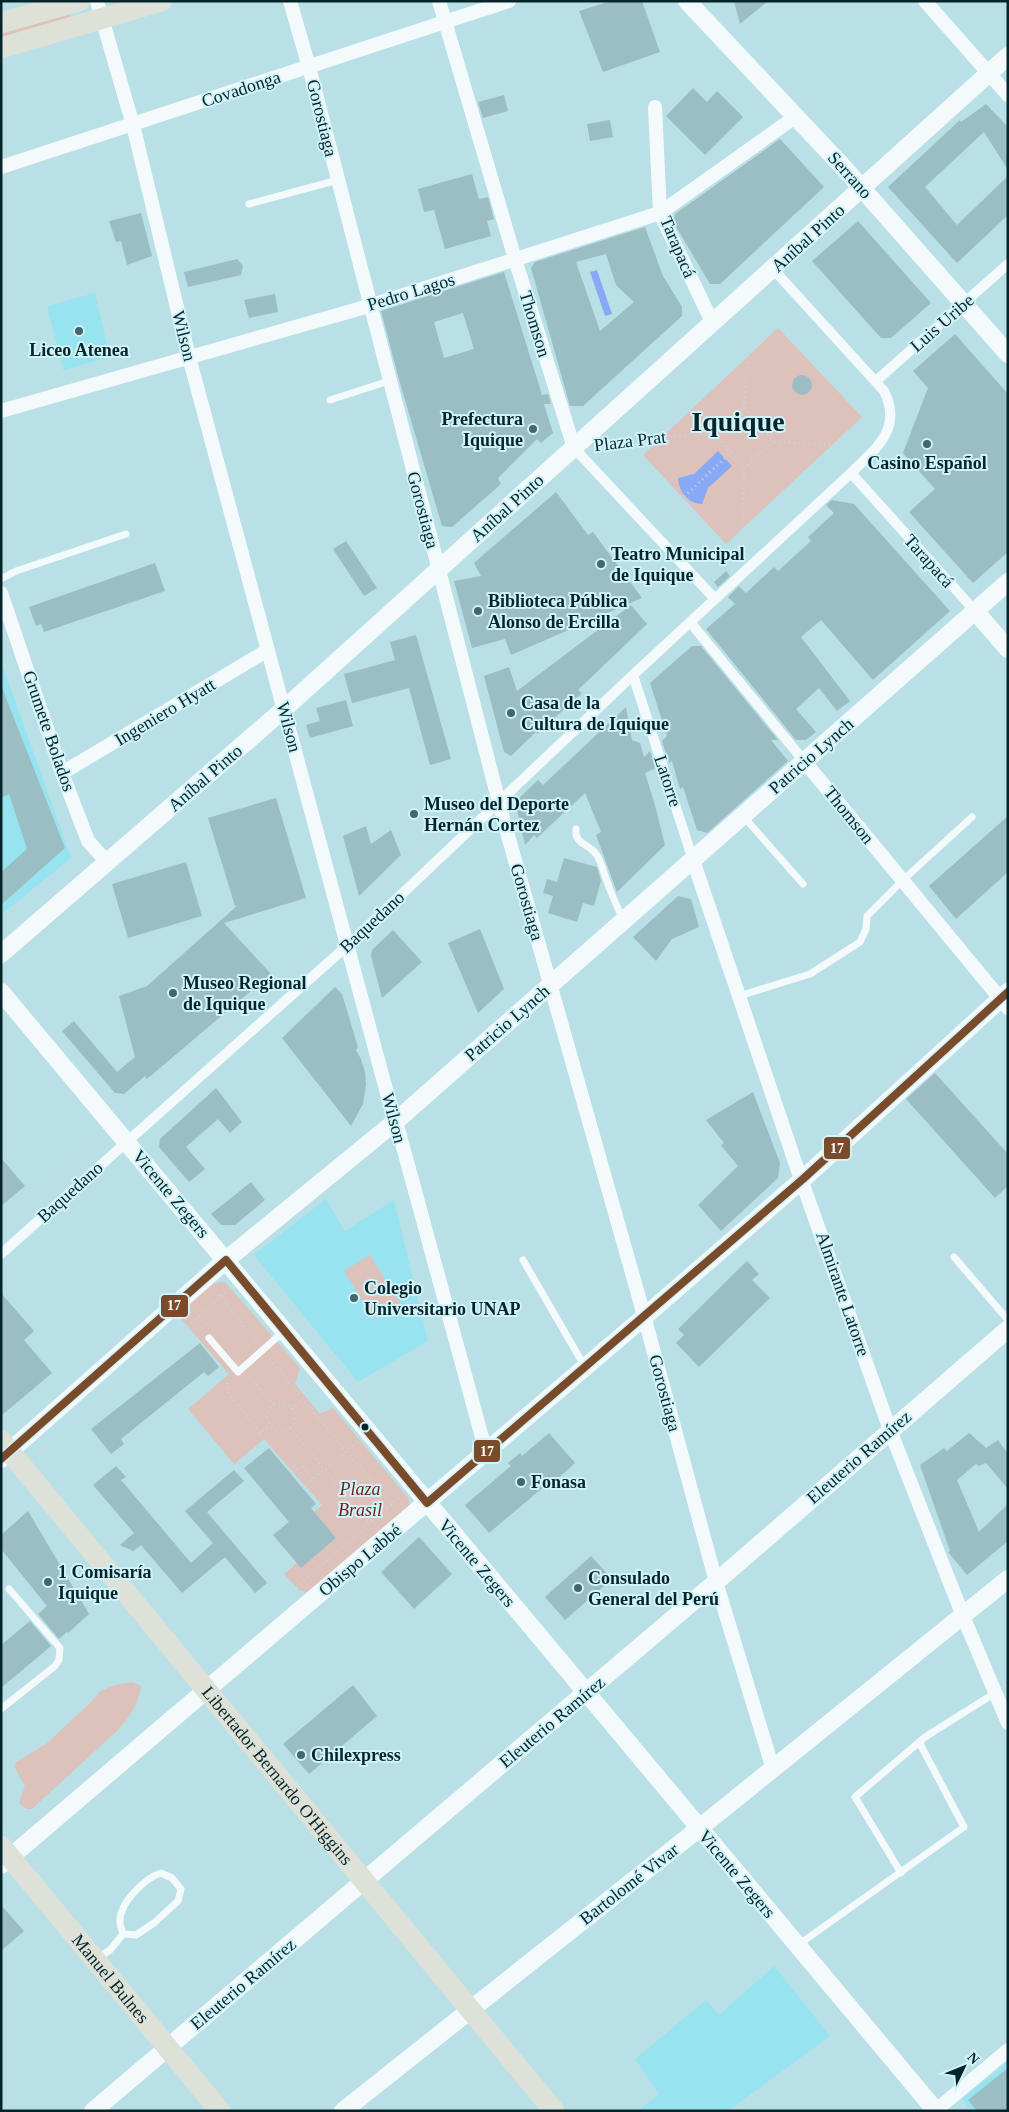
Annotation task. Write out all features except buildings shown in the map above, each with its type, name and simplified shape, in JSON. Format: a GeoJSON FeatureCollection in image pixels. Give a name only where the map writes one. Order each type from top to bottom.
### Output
{"type":"FeatureCollection","features":[{"type":"Feature","properties":{"kind":"main road"},"geometry":{"type":"LineString","coordinates":[[1,48],[100,10],[162,1]]}},
{"type":"Feature","properties":{"kind":"main road"},"geometry":{"type":"LineString","coordinates":[[1,23],[72,2]]}},
{"type":"Feature","properties":{"kind":"main road","name":"Libertador Bernardo O'Higgins"},"geometry":{"type":"LineString","coordinates":[[9,1455],[554,2111]]}},
{"type":"Feature","properties":{"kind":"main road","name":"Manuel Bulnes"},"geometry":{"type":"LineString","coordinates":[[4,1856],[95,1960],[220,2111]]}},
{"type":"Feature","properties":{"kind":"street","name":"Gorostiaga"},"geometry":{"type":"LineString","coordinates":[[290,1],[309,66],[369,306],[499,802],[644,1317],[716,1582],[773,1769]]}},
{"type":"Feature","properties":{"kind":"street","name":"Thomson"},"geometry":{"type":"LineString","coordinates":[[439,1],[515,259],[574,448],[715,600]]}},
{"type":"Feature","properties":{"kind":"street","name":"Covadonga"},"geometry":{"type":"LineString","coordinates":[[1,167],[509,1]]}},
{"type":"Feature","properties":{"kind":"street","name":"Serrano"},"geometry":{"type":"LineString","coordinates":[[687,1],[863,189],[1008,354]]}},
{"type":"Feature","properties":{"kind":"street"},"geometry":{"type":"LineString","coordinates":[[925,1],[1008,95]]}},
{"type":"Feature","properties":{"kind":"street","name":"Wilson"},"geometry":{"type":"LineString","coordinates":[[100,10],[133,125],[189,357],[388,1097],[486,1452]]}},
{"type":"Feature","properties":{"kind":"street","name":"Aníbal Pinto"},"geometry":{"type":"LineString","coordinates":[[1,954],[284,709],[863,189],[1008,56]]}},
{"type":"Feature","properties":{"kind":"street","name":"Tarapacá"},"geometry":{"type":"LineString","coordinates":[[654,107],[660,213],[713,324]]}},
{"type":"Feature","properties":{"kind":"street","name":"Pedro Lagos"},"geometry":{"type":"LineString","coordinates":[[1,411],[369,306],[660,213],[795,117]]}},
{"type":"Feature","properties":{"kind":"street","name":"Luis Uribe"},"geometry":{"type":"LineString","coordinates":[[876,381],[1008,264]]}},
{"type":"Feature","properties":{"kind":"street"},"geometry":{"type":"LineString","coordinates":[[773,269],[884,391],[891,408],[887,434],[878,447]]}},
{"type":"Feature","properties":{"kind":"street","name":"Baquedano"},"geometry":{"type":"LineString","coordinates":[[1,1254],[348,945],[633,675],[878,447]]}},
{"type":"Feature","properties":{"kind":"street","name":"Tarapacá"},"geometry":{"type":"LineString","coordinates":[[851,473],[1008,649]]}},
{"type":"Feature","properties":{"kind":"street","name":"Patricio Lynch"},"geometry":{"type":"LineString","coordinates":[[9,1455],[226,1260],[396,1121],[1008,582]]}},
{"type":"Feature","properties":{"kind":"street","name":"Grumete Bolados"},"geometry":{"type":"LineString","coordinates":[[1,593],[62,773],[88,841],[107,862]]}},
{"type":"Feature","properties":{"kind":"street","name":"Thomson"},"geometry":{"type":"LineString","coordinates":[[690,622],[903,880],[1005,999]]}},
{"type":"Feature","properties":{"kind":"street","name":"Ingeniero Hyatt"},"geometry":{"type":"LineString","coordinates":[[62,773],[268,650]]}},
{"type":"Feature","properties":{"kind":"street","name":"Latorre"},"geometry":{"type":"LineString","coordinates":[[633,675],[693,860]]}},
{"type":"Feature","properties":{"kind":"street","name":"Almirante Latorre"},"geometry":{"type":"LineString","coordinates":[[693,860],[795,1162],[803,1179],[890,1430],[963,1616],[1008,1723]]}},
{"type":"Feature","properties":{"kind":"street","name":"Vicente Zegers"},"geometry":{"type":"LineString","coordinates":[[1,992],[127,1140],[427,1503],[936,2111]]}},
{"type":"Feature","properties":{"kind":"street","name":"Obispo Labbé"},"geometry":{"type":"LineString","coordinates":[[4,1856],[206,1690],[408,1520],[803,1179],[1005,999]]}},
{"type":"Feature","properties":{"kind":"street","name":"Eleuterio Ramírez"},"geometry":{"type":"LineString","coordinates":[[93,2111],[716,1582],[1008,1329]]}},
{"type":"Feature","properties":{"kind":"street","name":"Bartolomé Vivar"},"geometry":{"type":"LineString","coordinates":[[342,2111],[773,1769],[1008,1579]]}},
{"type":"Feature","properties":{"kind":"street"},"geometry":{"type":"LineString","coordinates":[[936,2111],[1008,2050]]}},
{"type":"Feature","properties":{"kind":"lane"},"geometry":{"type":"LineString","coordinates":[[249,204],[338,180]]}},
{"type":"Feature","properties":{"kind":"lane"},"geometry":{"type":"LineString","coordinates":[[330,400],[389,381]]}},
{"type":"Feature","properties":{"kind":"lane"},"geometry":{"type":"LineString","coordinates":[[1,579],[16,572],[126,534]]}},
{"type":"Feature","properties":{"kind":"lane"},"geometry":{"type":"LineString","coordinates":[[743,815],[804,884]]}},
{"type":"Feature","properties":{"kind":"lane"},"geometry":{"type":"LineString","coordinates":[[739,996],[810,974],[860,942],[866,929],[867,916],[972,817]]}},
{"type":"Feature","properties":{"kind":"lane"},"geometry":{"type":"LineString","coordinates":[[576,829],[575,836],[578,841],[592,850],[597,856],[624,921]]}},
{"type":"Feature","properties":{"kind":"lane"},"geometry":{"type":"LineString","coordinates":[[954,1257],[1008,1320]]}},
{"type":"Feature","properties":{"kind":"lane"},"geometry":{"type":"LineString","coordinates":[[523,1260],[585,1368]]}},
{"type":"Feature","properties":{"kind":"lane"},"geometry":{"type":"LineString","coordinates":[[209,1338],[238,1372],[284,1331]]}},
{"type":"Feature","properties":{"kind":"lane"},"geometry":{"type":"LineString","coordinates":[[1,1709],[55,1666],[59,1660],[60,1648],[9,1590]]}},
{"type":"Feature","properties":{"kind":"lane"},"geometry":{"type":"LineString","coordinates":[[901,1873],[855,1797],[919,1742],[995,1693]]}},
{"type":"Feature","properties":{"kind":"lane"},"geometry":{"type":"LineString","coordinates":[[797,1946],[821,1927],[901,1873],[964,1827],[919,1742]]}},
{"type":"Feature","properties":{"kind":"lane"},"geometry":{"type":"LineString","coordinates":[[161,1873],[172,1878],[181,1889],[178,1901],[154,1923],[136,1935],[123,1934],[120,1922],[126,1903],[140,1887],[151,1876],[161,1873]]}},
{"type":"Feature","properties":{"kind":"lane"},"geometry":{"type":"LineString","coordinates":[[95,1960],[110,1950],[123,1934]]}},
{"type":"Feature","properties":{"kind":"path"},"geometry":{"type":"LineString","coordinates":[[741,575],[744,468],[715,434],[744,408],[752,289]]}},
{"type":"Feature","properties":{"kind":"path"},"geometry":{"type":"LineString","coordinates":[[788,321],[795,315]]}},
{"type":"Feature","properties":{"kind":"path"},"geometry":{"type":"LineString","coordinates":[[744,408],[774,442]]}},
{"type":"Feature","properties":{"kind":"path","name":"Plaza Prat"},"geometry":{"type":"LineString","coordinates":[[574,448],[656,437],[715,434]]}},
{"type":"Feature","properties":{"kind":"path"},"geometry":{"type":"LineString","coordinates":[[744,468],[774,442],[878,447]]}},
{"type":"Feature","properties":{"kind":"path"},"geometry":{"type":"LineString","coordinates":[[651,530],[731,452]]}},
{"type":"Feature","properties":{"kind":"path"},"geometry":{"type":"LineString","coordinates":[[728,559],[742,546]]}},
{"type":"Feature","properties":{"kind":"path"},"geometry":{"type":"LineString","coordinates":[[241,1248],[443,1489]]}},
{"type":"Feature","properties":{"kind":"path"},"geometry":{"type":"LineString","coordinates":[[9,1455],[220,1298],[240,1277]]}},
{"type":"Feature","properties":{"kind":"path"},"geometry":{"type":"LineString","coordinates":[[205,1279],[346,1451],[400,1515],[408,1520]]}},
{"type":"Feature","properties":{"kind":"path"},"geometry":{"type":"LineString","coordinates":[[238,1372],[227,1382],[229,1395],[260,1433],[269,1425]]}},
{"type":"Feature","properties":{"kind":"path"},"geometry":{"type":"LineString","coordinates":[[292,1409],[303,1399]]}},
{"type":"Feature","properties":{"kind":"path"},"geometry":{"type":"LineString","coordinates":[[282,1403],[292,1409],[294,1420],[290,1428],[281,1431],[269,1425],[267,1416],[274,1405],[282,1403]]}},
{"type":"Feature","properties":{"kind":"path"},"geometry":{"type":"LineString","coordinates":[[290,1428],[370,1524]]}},
{"type":"Feature","properties":{"kind":"path"},"geometry":{"type":"LineString","coordinates":[[303,1488],[360,1440]]}},
{"type":"Feature","properties":{"kind":"path"},"geometry":{"type":"LineString","coordinates":[[296,1480],[302,1475],[291,1462],[295,1459],[313,1479]]}},
{"type":"Feature","properties":{"kind":"shaded area","name":"Liceo Atenea"},"geometry":{"type":"Polygon","coordinates":[[[95,293],[110,357],[63,370],[47,306],[95,293]]]}},
{"type":"Feature","properties":{"kind":"shaded area"},"geometry":{"type":"Polygon","coordinates":[[[1,661],[71,858],[1,915],[1,661]]]}},
{"type":"Feature","properties":{"kind":"shaded area","name":"Colegio Universitario UNAP"},"geometry":{"type":"Polygon","coordinates":[[[326,1199],[345,1231],[394,1200],[428,1341],[358,1382],[254,1255],[326,1199]]]}},
{"type":"Feature","properties":{"kind":"shaded area"},"geometry":{"type":"Polygon","coordinates":[[[774,1966],[830,2036],[728,2111],[638,2111],[659,2094],[635,2059],[706,2000],[719,2015],[774,1966]]]}},
{"type":"Feature","properties":{"kind":"shaded area"},"geometry":{"type":"Polygon","coordinates":[[[1008,2062],[1008,2111],[971,2111],[962,2099],[1008,2062]]]}},
{"type":"Feature","properties":{"kind":"green space"},"geometry":{"type":"Polygon","coordinates":[[[68,14],[71,17],[1,39],[1,33],[68,14]]]}},
{"type":"Feature","properties":{"kind":"green space"},"geometry":{"type":"Polygon","coordinates":[[[778,328],[862,417],[726,544],[643,455],[778,328]]]}},
{"type":"Feature","properties":{"kind":"green space"},"geometry":{"type":"Polygon","coordinates":[[[370,1255],[400,1303],[374,1319],[344,1271],[370,1255]]]}},
{"type":"Feature","properties":{"kind":"green space","name":"Plaza Brasil"},"geometry":{"type":"Polygon","coordinates":[[[225,1282],[300,1368],[295,1384],[320,1414],[333,1408],[409,1499],[410,1507],[312,1594],[299,1590],[284,1574],[297,1563],[301,1567],[336,1538],[314,1512],[322,1505],[264,1439],[234,1464],[188,1409],[229,1374],[177,1314],[214,1283],[225,1282]]]}},
{"type":"Feature","properties":{"kind":"green space"},"geometry":{"type":"Polygon","coordinates":[[[132,1682],[141,1686],[140,1692],[133,1709],[119,1729],[32,1809],[27,1809],[19,1803],[25,1786],[15,1768],[16,1762],[46,1744],[91,1702],[100,1691],[132,1682]]]}},
{"type":"Feature","properties":{"kind":"water"},"geometry":{"type":"Polygon","coordinates":[[[597,270],[612,314],[605,316],[590,272],[597,270]]]}},
{"type":"Feature","properties":{"kind":"water"},"geometry":{"type":"Polygon","coordinates":[[[718,451],[732,466],[708,488],[702,504],[688,499],[680,488],[678,478],[694,474],[718,451]]]}},
{"type":"Feature","properties":{"kind":"transit line","name":"17"},"geometry":{"type":"LineString","coordinates":[[1,1459],[226,1260],[427,1503],[803,1179],[1008,992]]}},
{"type":"Feature","properties":{"kind":"place","name":"Liceo Atenea"},"geometry":{"type":"Point","coordinates":[79,331]}},
{"type":"Feature","properties":{"kind":"place","name":"Prefectura Iquique"},"geometry":{"type":"Point","coordinates":[533,429]}},
{"type":"Feature","properties":{"kind":"place","name":"Casino Español"},"geometry":{"type":"Point","coordinates":[927,444]}},
{"type":"Feature","properties":{"kind":"place","name":"Teatro Municipal de Iquique"},"geometry":{"type":"Point","coordinates":[601,564]}},
{"type":"Feature","properties":{"kind":"place","name":"Biblioteca Pública Alonso de Ercilla"},"geometry":{"type":"Point","coordinates":[478,611]}},
{"type":"Feature","properties":{"kind":"place","name":"Casa de la Cultura de Iquique"},"geometry":{"type":"Point","coordinates":[511,713]}},
{"type":"Feature","properties":{"kind":"place","name":"Museo del Deporte Hernán Cortez"},"geometry":{"type":"Point","coordinates":[414,814]}},
{"type":"Feature","properties":{"kind":"place","name":"Museo Regional de Iquique"},"geometry":{"type":"Point","coordinates":[173,993]}},
{"type":"Feature","properties":{"kind":"place","name":"Colegio Universitario UNAP"},"geometry":{"type":"Point","coordinates":[354,1298]}},
{"type":"Feature","properties":{"kind":"place","name":"Fonasa"},"geometry":{"type":"Point","coordinates":[521,1482]}},
{"type":"Feature","properties":{"kind":"place","name":"1 Comisaría Iquique"},"geometry":{"type":"Point","coordinates":[48,1582]}},
{"type":"Feature","properties":{"kind":"place","name":"Consulado General del Perú"},"geometry":{"type":"Point","coordinates":[578,1588]}},
{"type":"Feature","properties":{"kind":"place","name":"Chilexpress"},"geometry":{"type":"Point","coordinates":[301,1755]}},
{"type":"Feature","properties":{"kind":"district","name":"Iquique"},"geometry":{"type":"Point","coordinates":[738,421]}}]}
